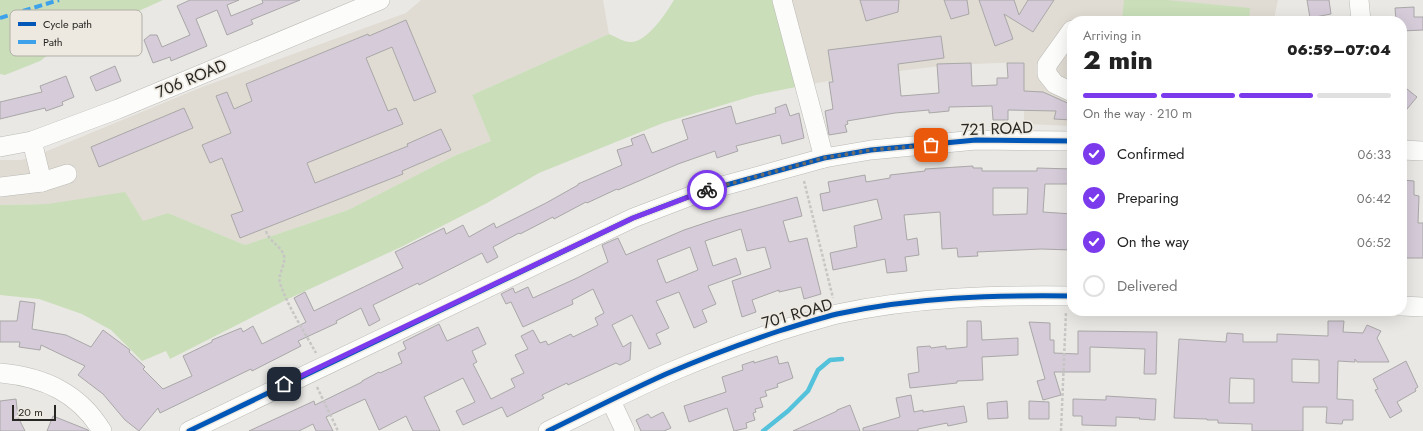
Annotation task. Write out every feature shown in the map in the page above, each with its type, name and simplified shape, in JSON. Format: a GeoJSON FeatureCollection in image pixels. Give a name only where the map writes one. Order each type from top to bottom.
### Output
{"type":"FeatureCollection","features":[{"type":"Feature","properties":{"kind":"street","name":"706 ROAD"},"geometry":{"type":"LineString","coordinates":[[0,147],[32,141],[118,109],[380,0]]}},
{"type":"Feature","properties":{"kind":"street"},"geometry":{"type":"LineString","coordinates":[[782,0],[824,158]]}},
{"type":"Feature","properties":{"kind":"street"},"geometry":{"type":"LineString","coordinates":[[1359,0],[1361,16]]}},
{"type":"Feature","properties":{"kind":"street"},"geometry":{"type":"LineString","coordinates":[[1067,37],[1047,64],[1047,74],[1055,84],[1067,90]]}},
{"type":"Feature","properties":{"kind":"street","name":"721 ROAD"},"geometry":{"type":"LineString","coordinates":[[189,431],[633,218],[701,192],[824,158],[871,150],[976,140],[1067,140]]}},
{"type":"Feature","properties":{"kind":"street"},"geometry":{"type":"LineString","coordinates":[[32,141],[42,182]]}},
{"type":"Feature","properties":{"kind":"street"},"geometry":{"type":"LineString","coordinates":[[1407,150],[1423,151]]}},
{"type":"Feature","properties":{"kind":"street"},"geometry":{"type":"LineString","coordinates":[[0,187],[42,182],[67,174]]}},
{"type":"Feature","properties":{"kind":"street","name":"701 ROAD"},"geometry":{"type":"LineString","coordinates":[[548,431],[664,375],[704,358],[748,342],[837,314],[948,298],[1010,295],[1067,296]]}},
{"type":"Feature","properties":{"kind":"street"},"geometry":{"type":"LineString","coordinates":[[1407,306],[1423,307]]}},
{"type":"Feature","properties":{"kind":"street"},"geometry":{"type":"LineString","coordinates":[[0,373],[15,374],[33,378],[50,384],[66,393],[94,418],[102,431]]}},
{"type":"Feature","properties":{"kind":"street"},"geometry":{"type":"LineString","coordinates":[[611,401],[625,431]]}},
{"type":"Feature","properties":{"kind":"path"},"geometry":{"type":"LineString","coordinates":[[800,164],[837,314]]}},
{"type":"Feature","properties":{"kind":"path"},"geometry":{"type":"LineString","coordinates":[[266,231],[268,237],[283,253],[284,264],[279,279],[280,283],[316,369],[338,431]]}},
{"type":"Feature","properties":{"kind":"path"},"geometry":{"type":"LineString","coordinates":[[1061,431],[1069,316]]}},
{"type":"Feature","properties":{"kind":"shaded area"},"geometry":{"type":"Polygon","coordinates":[[[421,0],[603,0],[609,34],[472,95],[491,141],[454,156],[348,210],[245,245],[168,213],[143,222],[48,204],[0,205],[0,160],[21,160],[35,156],[202,87],[406,13],[421,0]]]}},
{"type":"Feature","properties":{"kind":"shaded area"},"geometry":{"type":"Polygon","coordinates":[[[783,0],[1278,0],[1275,16],[1067,16],[1067,126],[1024,124],[1024,62],[949,65],[857,76],[806,85],[783,0]]]}},
{"type":"Feature","properties":{"kind":"green space"},"geometry":{"type":"Polygon","coordinates":[[[0,0],[163,0],[141,10],[10,10],[10,56],[47,56],[40,61],[5,75],[0,74],[0,0]]]}},
{"type":"Feature","properties":{"kind":"green space"},"geometry":{"type":"Polygon","coordinates":[[[674,0],[783,0],[806,85],[756,95],[663,123],[539,173],[487,203],[401,247],[288,299],[170,359],[166,351],[142,361],[111,330],[82,314],[39,299],[0,295],[0,205],[48,204],[125,192],[143,221],[168,213],[245,245],[348,210],[454,156],[491,141],[472,95],[609,34],[630,42],[643,38],[655,26],[674,0]]]}},
{"type":"Feature","properties":{"kind":"green space"},"geometry":{"type":"Polygon","coordinates":[[[1124,0],[1167,0],[1250,8],[1249,16],[1122,16],[1124,0]]]}},
{"type":"Feature","properties":{"kind":"building"},"geometry":{"type":"Polygon","coordinates":[[[190,0],[239,0],[227,5],[231,16],[263,3],[262,0],[300,0],[251,20],[253,24],[227,35],[217,10],[196,19],[207,46],[171,61],[170,57],[153,63],[144,40],[150,35],[157,35],[162,47],[190,35],[177,6],[190,0]]]}},
{"type":"Feature","properties":{"kind":"building"},"geometry":{"type":"Polygon","coordinates":[[[860,0],[899,0],[898,12],[866,21],[860,0]]]}},
{"type":"Feature","properties":{"kind":"building"},"geometry":{"type":"Polygon","coordinates":[[[944,0],[967,0],[969,14],[951,19],[944,0]]]}},
{"type":"Feature","properties":{"kind":"building"},"geometry":{"type":"Polygon","coordinates":[[[979,0],[1014,0],[1019,15],[1028,0],[1054,0],[1033,32],[1004,14],[1013,39],[995,46],[979,0]]]}},
{"type":"Feature","properties":{"kind":"building"},"geometry":{"type":"Polygon","coordinates":[[[1307,0],[1329,0],[1331,14],[1310,16],[1307,0]]]}},
{"type":"Feature","properties":{"kind":"building"},"geometry":{"type":"Polygon","coordinates":[[[1414,7],[1414,17],[1423,17],[1423,30],[1407,31],[1407,16],[1396,16],[1395,8],[1414,7]]]}},
{"type":"Feature","properties":{"kind":"building"},"geometry":{"type":"Polygon","coordinates":[[[406,20],[436,92],[414,101],[392,47],[366,58],[388,111],[396,108],[403,124],[307,163],[315,183],[408,146],[407,144],[441,129],[451,150],[402,171],[403,174],[240,238],[231,215],[243,211],[222,158],[210,163],[202,145],[231,133],[216,96],[227,92],[234,109],[252,101],[246,84],[406,20]]]}},
{"type":"Feature","properties":{"kind":"building"},"geometry":{"type":"Polygon","coordinates":[[[941,36],[944,58],[898,64],[901,96],[939,93],[937,64],[971,63],[972,86],[997,85],[997,78],[1008,78],[1007,63],[1024,63],[1024,91],[1043,92],[1067,103],[1067,120],[1054,119],[1056,111],[1008,110],[1008,120],[993,120],[992,106],[949,107],[949,111],[929,113],[929,110],[895,113],[847,121],[848,124],[845,125],[847,132],[829,135],[825,111],[833,109],[829,82],[833,82],[828,50],[941,36]]]}},
{"type":"Feature","properties":{"kind":"building"},"geometry":{"type":"Polygon","coordinates":[[[115,66],[121,81],[96,91],[90,77],[115,66]]]}},
{"type":"Feature","properties":{"kind":"building"},"geometry":{"type":"Polygon","coordinates":[[[66,76],[74,97],[62,102],[63,105],[46,111],[45,108],[0,119],[0,102],[42,92],[40,86],[66,76]]]}},
{"type":"Feature","properties":{"kind":"building"},"geometry":{"type":"Polygon","coordinates":[[[1407,89],[1417,97],[1407,109],[1407,89]]]}},
{"type":"Feature","properties":{"kind":"building"},"geometry":{"type":"Polygon","coordinates":[[[786,104],[790,116],[799,113],[804,138],[782,144],[780,135],[736,146],[738,151],[717,158],[715,151],[678,164],[587,203],[586,202],[554,219],[553,217],[493,247],[498,257],[487,263],[482,253],[419,285],[418,283],[373,305],[380,320],[369,326],[361,308],[336,321],[337,323],[298,341],[301,346],[252,371],[251,369],[160,413],[158,408],[139,431],[125,420],[103,394],[78,375],[85,366],[41,345],[40,350],[19,347],[20,342],[0,342],[0,321],[17,321],[20,301],[35,303],[32,329],[66,335],[91,347],[103,330],[130,350],[129,352],[145,367],[143,369],[163,389],[192,376],[183,356],[212,342],[212,340],[241,328],[243,332],[253,326],[262,344],[306,322],[294,298],[305,292],[314,311],[403,268],[395,252],[444,228],[446,234],[463,225],[469,237],[494,223],[496,228],[546,203],[578,184],[622,165],[617,150],[633,145],[631,139],[644,134],[652,153],[688,139],[682,120],[731,106],[736,124],[776,113],[775,108],[786,104]]]}},
{"type":"Feature","properties":{"kind":"building"},"geometry":{"type":"Polygon","coordinates":[[[184,108],[193,128],[99,167],[91,147],[184,108]]]}},
{"type":"Feature","properties":{"kind":"building"},"geometry":{"type":"Polygon","coordinates":[[[973,166],[973,168],[982,168],[982,171],[1037,171],[1037,168],[1067,169],[1067,184],[1045,184],[1043,212],[1067,214],[1067,250],[1041,249],[977,252],[978,256],[958,257],[957,248],[942,249],[940,212],[904,215],[907,240],[917,238],[919,255],[905,257],[907,271],[887,273],[885,259],[833,270],[830,253],[857,247],[854,226],[882,219],[877,199],[823,211],[820,194],[830,192],[828,182],[865,175],[866,182],[890,178],[890,175],[925,171],[925,169],[973,166]],[[993,188],[993,215],[1027,214],[1028,188],[993,188]]]}},
{"type":"Feature","properties":{"kind":"building"},"geometry":{"type":"Polygon","coordinates":[[[1407,180],[1414,181],[1414,195],[1419,196],[1418,223],[1423,223],[1423,258],[1407,258],[1407,180]]]}},
{"type":"Feature","properties":{"kind":"building"},"geometry":{"type":"Polygon","coordinates":[[[797,197],[802,216],[783,221],[789,242],[807,238],[821,294],[804,299],[801,287],[779,292],[779,290],[752,300],[756,312],[742,317],[732,281],[771,268],[765,247],[747,251],[741,229],[705,241],[713,266],[736,258],[741,274],[708,286],[716,304],[702,310],[707,322],[694,328],[679,292],[656,301],[669,328],[656,334],[661,344],[649,349],[632,315],[612,325],[623,347],[631,342],[630,360],[620,365],[616,363],[568,385],[567,383],[542,395],[544,398],[507,417],[502,407],[463,425],[456,411],[475,402],[463,378],[424,397],[440,431],[413,431],[406,416],[379,430],[365,399],[326,417],[333,431],[316,431],[313,424],[299,431],[249,431],[314,401],[315,405],[379,372],[380,373],[402,363],[398,353],[406,349],[403,342],[439,324],[447,341],[478,327],[486,344],[472,351],[477,362],[473,364],[491,399],[515,387],[511,379],[524,373],[515,355],[528,349],[521,336],[533,330],[540,343],[546,341],[548,345],[571,334],[573,337],[598,325],[595,318],[604,313],[593,289],[572,300],[573,304],[523,327],[511,302],[506,304],[501,294],[513,288],[515,293],[528,287],[533,298],[577,278],[608,262],[602,245],[618,238],[626,255],[684,230],[717,219],[797,197]],[[690,247],[657,260],[666,283],[698,270],[690,247]]]}},
{"type":"Feature","properties":{"kind":"building"},"geometry":{"type":"Polygon","coordinates":[[[967,321],[981,321],[982,340],[1018,338],[1018,355],[982,357],[983,380],[957,381],[957,383],[910,388],[908,374],[919,372],[917,347],[930,346],[931,348],[946,346],[946,349],[967,347],[967,321]]]}},
{"type":"Feature","properties":{"kind":"building"},"geometry":{"type":"Polygon","coordinates":[[[1328,321],[1344,321],[1343,332],[1363,333],[1367,325],[1381,331],[1377,338],[1389,362],[1357,362],[1355,359],[1355,362],[1338,361],[1337,399],[1353,400],[1353,420],[1343,420],[1342,424],[1326,423],[1327,407],[1303,407],[1303,431],[1252,431],[1252,424],[1218,423],[1218,420],[1174,418],[1179,339],[1226,342],[1227,333],[1243,334],[1243,342],[1277,342],[1277,334],[1328,336],[1328,321]],[[1292,359],[1292,382],[1319,383],[1319,360],[1292,359]],[[1230,378],[1229,403],[1254,403],[1254,379],[1230,378]]]}},
{"type":"Feature","properties":{"kind":"building"},"geometry":{"type":"Polygon","coordinates":[[[1029,322],[1050,323],[1050,340],[1054,340],[1054,353],[1078,354],[1078,331],[1157,332],[1156,374],[1144,374],[1145,349],[1090,347],[1090,372],[1054,372],[1061,395],[1043,400],[1037,381],[1045,379],[1029,322]]]}},
{"type":"Feature","properties":{"kind":"building"},"geometry":{"type":"Polygon","coordinates":[[[777,356],[779,364],[788,362],[793,378],[777,384],[778,387],[765,391],[767,396],[760,398],[763,407],[755,409],[756,412],[753,413],[755,420],[746,423],[747,428],[734,431],[727,408],[689,422],[684,406],[726,392],[722,377],[743,370],[742,365],[777,356]]]}},
{"type":"Feature","properties":{"kind":"building"},"geometry":{"type":"Polygon","coordinates":[[[1406,361],[1418,387],[1415,389],[1416,391],[1397,402],[1402,411],[1390,418],[1375,390],[1378,389],[1373,379],[1406,361]]]}},
{"type":"Feature","properties":{"kind":"building"},"geometry":{"type":"Polygon","coordinates":[[[911,395],[914,412],[964,406],[967,422],[948,426],[947,423],[918,429],[918,431],[863,431],[863,428],[900,417],[896,398],[911,395]]]}},
{"type":"Feature","properties":{"kind":"building"},"geometry":{"type":"Polygon","coordinates":[[[1106,396],[1156,399],[1155,420],[1116,417],[1116,426],[1082,425],[1082,416],[1073,416],[1073,399],[1106,400],[1106,396]]]}},
{"type":"Feature","properties":{"kind":"building"},"geometry":{"type":"Polygon","coordinates":[[[16,399],[18,417],[25,431],[0,431],[0,401],[16,399]]]}},
{"type":"Feature","properties":{"kind":"building"},"geometry":{"type":"Polygon","coordinates":[[[1007,401],[1008,418],[988,419],[987,403],[1007,401]]]}},
{"type":"Feature","properties":{"kind":"building"},"geometry":{"type":"Polygon","coordinates":[[[1029,401],[1049,402],[1049,419],[1029,419],[1029,401]]]}},
{"type":"Feature","properties":{"kind":"building"},"geometry":{"type":"Polygon","coordinates":[[[850,405],[860,431],[793,431],[837,410],[850,405]]]}},
{"type":"Feature","properties":{"kind":"building"},"geometry":{"type":"Polygon","coordinates":[[[663,412],[671,428],[664,431],[641,431],[636,420],[648,414],[651,418],[663,412]]]}},
{"type":"Feature","properties":{"kind":"building"},"geometry":{"type":"Polygon","coordinates":[[[53,416],[88,430],[89,431],[47,431],[53,416]]]}},
{"type":"Feature","properties":{"kind":"waterway"},"geometry":{"type":"LineString","coordinates":[[763,431],[788,411],[808,391],[818,370],[830,360],[842,359]]}},
{"type":"Feature","properties":{"kind":"marked path"},"geometry":{"type":"LineString","coordinates":[[26,10],[59,0]]}},
{"type":"Feature","properties":{"kind":"marked path"},"geometry":{"type":"LineString","coordinates":[[0,18],[10,15]]}},
{"type":"Feature","properties":{"kind":"cycle path"},"geometry":{"type":"LineString","coordinates":[[189,431],[633,218],[701,192],[824,158],[871,150],[976,140],[1067,141]]}},
{"type":"Feature","properties":{"kind":"cycle path"},"geometry":{"type":"LineString","coordinates":[[548,431],[636,388],[694,362],[764,336],[837,314],[866,308],[954,298],[1067,296]]}},
{"type":"Feature","properties":{"kind":"way so far"},"geometry":{"type":"LineString","coordinates":[[707,190],[824,158],[871,150],[931,145]]}},
{"type":"Feature","properties":{"kind":"route"},"geometry":{"type":"LineString","coordinates":[[284,384],[633,218],[707,190]]}}]}
